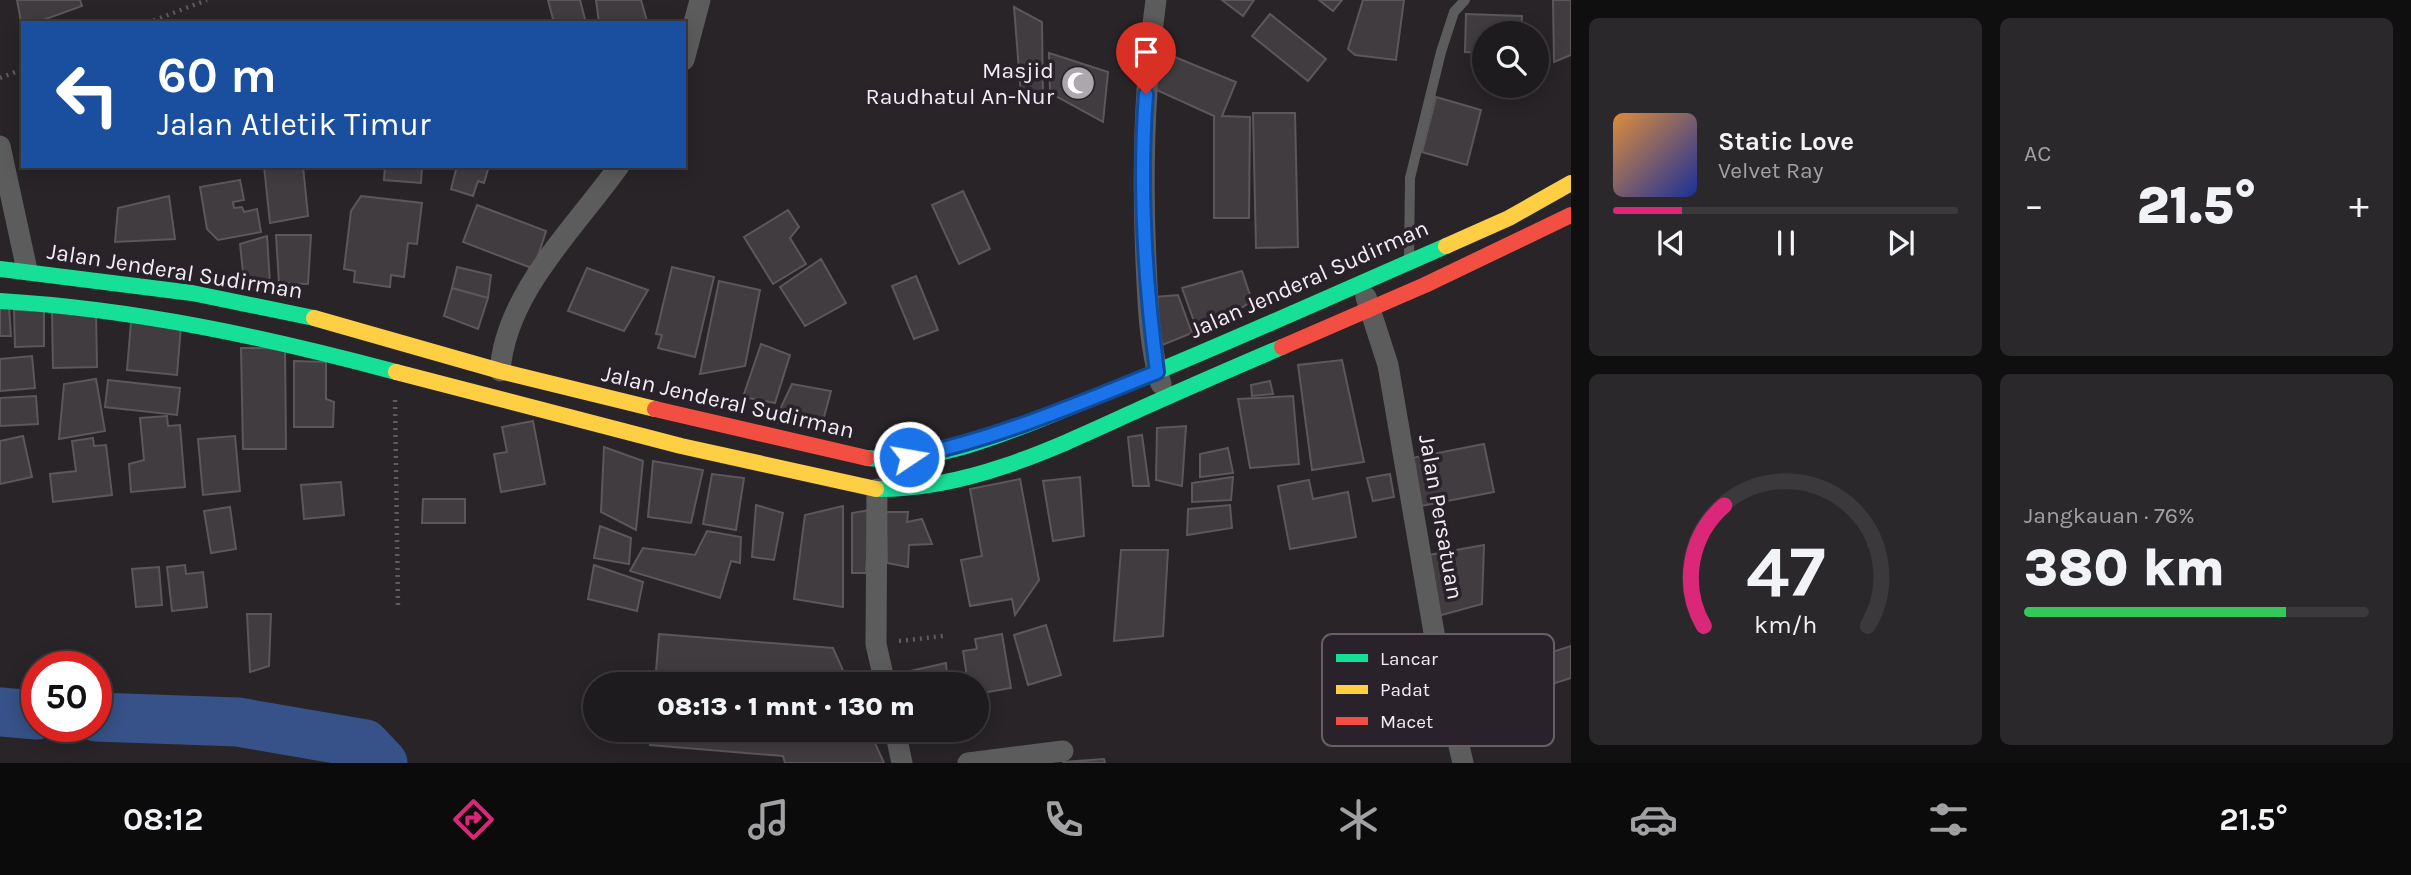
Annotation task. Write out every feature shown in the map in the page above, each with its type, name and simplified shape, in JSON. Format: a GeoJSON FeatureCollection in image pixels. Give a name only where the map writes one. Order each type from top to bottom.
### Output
{"type":"FeatureCollection","features":[{"type":"Feature","properties":{"kind":"main road","name":"Jalan Jenderal Sudirman"},"geometry":{"type":"LineString","coordinates":[[0,269],[27,270],[192,293],[343,326],[500,371],[747,432],[870,459],[909,457],[962,446],[1028,424],[1157,372],[1409,259],[1508,218],[1571,183]]}},
{"type":"Feature","properties":{"kind":"main road","name":"Jalan Jenderal Sudirman"},"geometry":{"type":"LineString","coordinates":[[0,301],[88,305],[128,312],[395,371],[723,458],[877,489],[922,487],[967,477],[1037,453],[1462,270],[1571,215]]}},
{"type":"Feature","properties":{"kind":"main road"},"geometry":{"type":"LineString","coordinates":[[336,357],[343,326]]}},
{"type":"Feature","properties":{"kind":"street"},"geometry":{"type":"LineString","coordinates":[[686,52],[700,0]]}},
{"type":"Feature","properties":{"kind":"street"},"geometry":{"type":"LineString","coordinates":[[1156,0],[1144,129],[1148,306],[1157,372],[1165,398]]}},
{"type":"Feature","properties":{"kind":"street"},"geometry":{"type":"LineString","coordinates":[[0,146],[27,270]]}},
{"type":"Feature","properties":{"kind":"street"},"geometry":{"type":"LineString","coordinates":[[500,371],[502,344],[544,263],[617,168]]}},
{"type":"Feature","properties":{"kind":"street","name":"Jalan Persatuan"},"geometry":{"type":"LineString","coordinates":[[1361,281],[1388,365],[1434,634]]}},
{"type":"Feature","properties":{"kind":"street"},"geometry":{"type":"LineString","coordinates":[[877,489],[876,644],[882,672]]}},
{"type":"Feature","properties":{"kind":"street"},"geometry":{"type":"LineString","coordinates":[[898,742],[902,763]]}},
{"type":"Feature","properties":{"kind":"street"},"geometry":{"type":"LineString","coordinates":[[968,763],[1063,751]]}},
{"type":"Feature","properties":{"kind":"lane"},"geometry":{"type":"LineString","coordinates":[[1409,259],[1410,178],[1441,52],[1454,12],[1465,0]]}},
{"type":"Feature","properties":{"kind":"path"},"geometry":{"type":"LineString","coordinates":[[152,21],[207,0]]}},
{"type":"Feature","properties":{"kind":"path"},"geometry":{"type":"LineString","coordinates":[[0,78],[21,70]]}},
{"type":"Feature","properties":{"kind":"path"},"geometry":{"type":"LineString","coordinates":[[395,371],[398,605]]}},
{"type":"Feature","properties":{"kind":"path"},"geometry":{"type":"LineString","coordinates":[[876,644],[943,636]]}},
{"type":"Feature","properties":{"kind":"building"},"geometry":{"type":"Polygon","coordinates":[[[17,0],[80,0],[82,6],[41,21],[21,22],[17,0]]]}},
{"type":"Feature","properties":{"kind":"building"},"geometry":{"type":"Polygon","coordinates":[[[548,0],[580,0],[585,21],[553,21],[548,0]]]}},
{"type":"Feature","properties":{"kind":"building"},"geometry":{"type":"Polygon","coordinates":[[[596,0],[641,0],[647,21],[599,21],[596,0]]]}},
{"type":"Feature","properties":{"kind":"building"},"geometry":{"type":"Polygon","coordinates":[[[1222,0],[1254,0],[1243,16],[1222,0]]]}},
{"type":"Feature","properties":{"kind":"building"},"geometry":{"type":"Polygon","coordinates":[[[1319,0],[1342,0],[1333,11],[1319,0]]]}},
{"type":"Feature","properties":{"kind":"building"},"geometry":{"type":"Polygon","coordinates":[[[1363,0],[1404,0],[1396,60],[1355,55],[1348,49],[1363,0]]]}},
{"type":"Feature","properties":{"kind":"building"},"geometry":{"type":"Polygon","coordinates":[[[1553,0],[1571,0],[1571,55],[1554,62],[1553,0]]]}},
{"type":"Feature","properties":{"kind":"building"},"geometry":{"type":"Polygon","coordinates":[[[1014,7],[1042,22],[1043,101],[1021,96],[1014,7]]]}},
{"type":"Feature","properties":{"kind":"building"},"geometry":{"type":"Polygon","coordinates":[[[1270,14],[1326,59],[1308,81],[1252,36],[1270,14]]]}},
{"type":"Feature","properties":{"kind":"building"},"geometry":{"type":"Polygon","coordinates":[[[1466,14],[1522,16],[1522,21],[1472,21],[1472,52],[1465,52],[1466,14]]]}},
{"type":"Feature","properties":{"kind":"building"},"geometry":{"type":"Polygon","coordinates":[[[1160,51],[1236,82],[1222,116],[1250,117],[1249,218],[1214,218],[1214,116],[1150,87],[1160,51]]]}},
{"type":"Feature","properties":{"kind":"building","name":"Masjid Raudhatul An-Nur"},"geometry":{"type":"Polygon","coordinates":[[[1049,53],[1108,72],[1103,122],[1050,93],[1049,53]]]}},
{"type":"Feature","properties":{"kind":"building"},"geometry":{"type":"Polygon","coordinates":[[[1436,97],[1481,110],[1467,165],[1422,152],[1436,97]]]}},
{"type":"Feature","properties":{"kind":"building"},"geometry":{"type":"Polygon","coordinates":[[[1253,113],[1295,113],[1298,247],[1256,248],[1253,113]]]}},
{"type":"Feature","properties":{"kind":"building"},"geometry":{"type":"Polygon","coordinates":[[[264,168],[303,168],[308,216],[270,223],[264,168]]]}},
{"type":"Feature","properties":{"kind":"building"},"geometry":{"type":"Polygon","coordinates":[[[385,168],[422,168],[421,183],[384,180],[385,168]]]}},
{"type":"Feature","properties":{"kind":"building"},"geometry":{"type":"Polygon","coordinates":[[[456,168],[488,168],[484,183],[478,181],[473,196],[451,189],[456,168]]]}},
{"type":"Feature","properties":{"kind":"building"},"geometry":{"type":"Polygon","coordinates":[[[240,180],[244,200],[233,202],[234,208],[242,207],[244,212],[257,209],[261,232],[218,240],[207,229],[200,187],[240,180]]]}},
{"type":"Feature","properties":{"kind":"building"},"geometry":{"type":"Polygon","coordinates":[[[963,191],[990,249],[959,264],[932,205],[963,191]]]}},
{"type":"Feature","properties":{"kind":"building"},"geometry":{"type":"Polygon","coordinates":[[[169,196],[175,239],[115,242],[118,208],[169,196]]]}},
{"type":"Feature","properties":{"kind":"building"},"geometry":{"type":"Polygon","coordinates":[[[361,196],[422,203],[417,244],[408,243],[404,277],[391,275],[390,287],[354,282],[355,271],[344,269],[351,211],[361,196]]]}},
{"type":"Feature","properties":{"kind":"building"},"geometry":{"type":"Polygon","coordinates":[[[477,205],[546,231],[534,269],[463,242],[477,205]]]}},
{"type":"Feature","properties":{"kind":"building"},"geometry":{"type":"Polygon","coordinates":[[[788,210],[799,227],[790,238],[806,264],[773,284],[744,237],[788,210]]]}},
{"type":"Feature","properties":{"kind":"building"},"geometry":{"type":"Polygon","coordinates":[[[276,235],[311,235],[308,284],[279,283],[276,235]]]}},
{"type":"Feature","properties":{"kind":"building"},"geometry":{"type":"Polygon","coordinates":[[[267,236],[270,283],[244,282],[240,244],[267,236]]]}},
{"type":"Feature","properties":{"kind":"building"},"geometry":{"type":"Polygon","coordinates":[[[821,259],[846,303],[805,326],[780,287],[821,259]]]}},
{"type":"Feature","properties":{"kind":"building"},"geometry":{"type":"Polygon","coordinates":[[[457,267],[491,275],[488,298],[452,288],[457,267]]]}},
{"type":"Feature","properties":{"kind":"building"},"geometry":{"type":"Polygon","coordinates":[[[672,267],[714,277],[695,357],[658,348],[662,335],[656,334],[672,267]]]}},
{"type":"Feature","properties":{"kind":"building"},"geometry":{"type":"Polygon","coordinates":[[[587,268],[648,290],[624,331],[568,311],[587,268]]]}},
{"type":"Feature","properties":{"kind":"building"},"geometry":{"type":"Polygon","coordinates":[[[1242,271],[1252,301],[1199,335],[1182,288],[1242,271]]]}},
{"type":"Feature","properties":{"kind":"building"},"geometry":{"type":"Polygon","coordinates":[[[916,276],[938,330],[914,339],[892,286],[916,276]]]}},
{"type":"Feature","properties":{"kind":"building"},"geometry":{"type":"Polygon","coordinates":[[[719,281],[760,290],[745,366],[700,374],[719,281]]]}},
{"type":"Feature","properties":{"kind":"building"},"geometry":{"type":"Polygon","coordinates":[[[452,288],[488,298],[478,329],[444,316],[452,288]]]}},
{"type":"Feature","properties":{"kind":"building"},"geometry":{"type":"Polygon","coordinates":[[[1178,295],[1192,333],[1162,345],[1155,297],[1178,295]]]}},
{"type":"Feature","properties":{"kind":"building"},"geometry":{"type":"Polygon","coordinates":[[[0,307],[9,307],[11,336],[0,336],[0,307]]]}},
{"type":"Feature","properties":{"kind":"building"},"geometry":{"type":"Polygon","coordinates":[[[14,310],[44,310],[44,346],[15,347],[14,310]]]}},
{"type":"Feature","properties":{"kind":"building"},"geometry":{"type":"Polygon","coordinates":[[[96,311],[97,367],[53,368],[52,312],[96,311]]]}},
{"type":"Feature","properties":{"kind":"building"},"geometry":{"type":"Polygon","coordinates":[[[131,322],[181,326],[177,375],[127,370],[131,322]]]}},
{"type":"Feature","properties":{"kind":"building"},"geometry":{"type":"Polygon","coordinates":[[[761,344],[790,355],[775,403],[743,397],[761,344]]]}},
{"type":"Feature","properties":{"kind":"building"},"geometry":{"type":"Polygon","coordinates":[[[241,348],[285,348],[286,449],[243,449],[241,348]]]}},
{"type":"Feature","properties":{"kind":"building"},"geometry":{"type":"Polygon","coordinates":[[[32,356],[35,388],[0,391],[0,359],[32,356]]]}},
{"type":"Feature","properties":{"kind":"building"},"geometry":{"type":"Polygon","coordinates":[[[1342,360],[1364,462],[1312,470],[1298,365],[1342,360]]]}},
{"type":"Feature","properties":{"kind":"building"},"geometry":{"type":"Polygon","coordinates":[[[294,361],[326,362],[326,399],[334,402],[333,427],[294,427],[294,361]]]}},
{"type":"Feature","properties":{"kind":"building"},"geometry":{"type":"Polygon","coordinates":[[[96,379],[105,431],[59,439],[64,384],[96,379]]]}},
{"type":"Feature","properties":{"kind":"building"},"geometry":{"type":"Polygon","coordinates":[[[108,380],[180,388],[177,415],[105,407],[108,380]]]}},
{"type":"Feature","properties":{"kind":"building"},"geometry":{"type":"Polygon","coordinates":[[[1270,381],[1273,394],[1252,396],[1251,385],[1270,381]]]}},
{"type":"Feature","properties":{"kind":"building"},"geometry":{"type":"Polygon","coordinates":[[[792,384],[831,391],[820,432],[774,422],[792,384]]]}},
{"type":"Feature","properties":{"kind":"building"},"geometry":{"type":"Polygon","coordinates":[[[36,396],[38,424],[0,426],[0,398],[36,396]]]}},
{"type":"Feature","properties":{"kind":"building"},"geometry":{"type":"Polygon","coordinates":[[[1293,396],[1299,464],[1250,468],[1238,399],[1293,396]]]}},
{"type":"Feature","properties":{"kind":"building"},"geometry":{"type":"Polygon","coordinates":[[[167,416],[168,426],[180,425],[185,487],[131,492],[129,464],[144,460],[140,418],[167,416]]]}},
{"type":"Feature","properties":{"kind":"building"},"geometry":{"type":"Polygon","coordinates":[[[533,421],[545,484],[501,492],[494,454],[507,452],[502,427],[533,421]]]}},
{"type":"Feature","properties":{"kind":"building"},"geometry":{"type":"Polygon","coordinates":[[[1186,426],[1182,486],[1156,480],[1157,428],[1186,426]]]}},
{"type":"Feature","properties":{"kind":"building"},"geometry":{"type":"Polygon","coordinates":[[[1142,435],[1149,486],[1133,486],[1128,437],[1142,435]]]}},
{"type":"Feature","properties":{"kind":"building"},"geometry":{"type":"Polygon","coordinates":[[[23,436],[32,477],[0,484],[0,441],[23,436]]]}},
{"type":"Feature","properties":{"kind":"building"},"geometry":{"type":"Polygon","coordinates":[[[235,436],[240,491],[203,495],[198,439],[235,436]]]}},
{"type":"Feature","properties":{"kind":"building"},"geometry":{"type":"Polygon","coordinates":[[[93,438],[94,446],[106,445],[112,495],[53,502],[50,474],[76,471],[72,441],[93,438]]]}},
{"type":"Feature","properties":{"kind":"building"},"geometry":{"type":"Polygon","coordinates":[[[1484,444],[1494,492],[1421,506],[1412,458],[1484,444]]]}},
{"type":"Feature","properties":{"kind":"building"},"geometry":{"type":"Polygon","coordinates":[[[604,447],[643,461],[636,530],[601,512],[604,447]]]}},
{"type":"Feature","properties":{"kind":"building"},"geometry":{"type":"Polygon","coordinates":[[[1228,448],[1233,473],[1200,477],[1200,454],[1228,448]]]}},
{"type":"Feature","properties":{"kind":"building"},"geometry":{"type":"Polygon","coordinates":[[[653,461],[703,470],[691,523],[648,517],[653,461]]]}},
{"type":"Feature","properties":{"kind":"building"},"geometry":{"type":"Polygon","coordinates":[[[712,474],[744,478],[736,530],[703,524],[712,474]]]}},
{"type":"Feature","properties":{"kind":"building"},"geometry":{"type":"Polygon","coordinates":[[[1390,474],[1394,497],[1373,501],[1367,478],[1390,474]]]}},
{"type":"Feature","properties":{"kind":"building"},"geometry":{"type":"Polygon","coordinates":[[[1080,477],[1084,536],[1053,541],[1043,481],[1080,477]]]}},
{"type":"Feature","properties":{"kind":"building"},"geometry":{"type":"Polygon","coordinates":[[[1233,477],[1231,500],[1192,502],[1192,483],[1233,477]]]}},
{"type":"Feature","properties":{"kind":"building"},"geometry":{"type":"Polygon","coordinates":[[[1020,479],[1039,580],[1015,615],[1012,599],[970,606],[961,560],[982,556],[970,489],[1020,479]]]}},
{"type":"Feature","properties":{"kind":"building"},"geometry":{"type":"Polygon","coordinates":[[[1309,480],[1313,499],[1348,492],[1356,537],[1290,549],[1278,486],[1309,480]]]}},
{"type":"Feature","properties":{"kind":"building"},"geometry":{"type":"Polygon","coordinates":[[[341,482],[344,515],[304,519],[301,485],[341,482]]]}},
{"type":"Feature","properties":{"kind":"building"},"geometry":{"type":"Polygon","coordinates":[[[423,499],[465,499],[465,523],[422,523],[423,499]]]}},
{"type":"Feature","properties":{"kind":"building"},"geometry":{"type":"Polygon","coordinates":[[[756,505],[783,513],[774,560],[752,557],[756,505]]]}},
{"type":"Feature","properties":{"kind":"building"},"geometry":{"type":"Polygon","coordinates":[[[1230,505],[1232,528],[1187,535],[1188,509],[1230,505]]]}},
{"type":"Feature","properties":{"kind":"building"},"geometry":{"type":"Polygon","coordinates":[[[843,506],[843,607],[794,599],[805,515],[843,506]]]}},
{"type":"Feature","properties":{"kind":"building"},"geometry":{"type":"Polygon","coordinates":[[[230,507],[236,549],[211,553],[204,511],[230,507]]]}},
{"type":"Feature","properties":{"kind":"building"},"geometry":{"type":"Polygon","coordinates":[[[870,510],[866,573],[852,573],[852,513],[870,510]]]}},
{"type":"Feature","properties":{"kind":"building"},"geometry":{"type":"Polygon","coordinates":[[[886,512],[908,512],[907,522],[922,519],[932,544],[909,545],[908,567],[887,563],[886,512]]]}},
{"type":"Feature","properties":{"kind":"building"},"geometry":{"type":"Polygon","coordinates":[[[600,526],[631,538],[629,564],[594,558],[600,526]]]}},
{"type":"Feature","properties":{"kind":"building"},"geometry":{"type":"Polygon","coordinates":[[[707,531],[741,537],[740,563],[731,561],[720,598],[630,571],[643,548],[695,555],[707,531]]]}},
{"type":"Feature","properties":{"kind":"building"},"geometry":{"type":"Polygon","coordinates":[[[1484,545],[1482,604],[1438,616],[1428,555],[1484,545]]]}},
{"type":"Feature","properties":{"kind":"building"},"geometry":{"type":"Polygon","coordinates":[[[1121,550],[1168,550],[1163,636],[1114,641],[1121,550]]]}},
{"type":"Feature","properties":{"kind":"building"},"geometry":{"type":"Polygon","coordinates":[[[185,565],[186,574],[203,572],[207,607],[172,611],[167,567],[185,565]]]}},
{"type":"Feature","properties":{"kind":"building"},"geometry":{"type":"Polygon","coordinates":[[[594,565],[643,582],[637,611],[588,599],[594,565]]]}},
{"type":"Feature","properties":{"kind":"building"},"geometry":{"type":"Polygon","coordinates":[[[159,567],[162,605],[136,607],[132,569],[159,567]]]}},
{"type":"Feature","properties":{"kind":"building"},"geometry":{"type":"Polygon","coordinates":[[[247,614],[271,614],[269,666],[250,672],[247,614]]]}},
{"type":"Feature","properties":{"kind":"building"},"geometry":{"type":"Polygon","coordinates":[[[1046,625],[1061,675],[1028,685],[1014,635],[1046,625]]]}},
{"type":"Feature","properties":{"kind":"building"},"geometry":{"type":"Polygon","coordinates":[[[659,634],[833,648],[844,672],[656,672],[659,634]]]}},
{"type":"Feature","properties":{"kind":"building"},"geometry":{"type":"Polygon","coordinates":[[[1002,634],[1011,688],[989,692],[989,672],[966,672],[963,651],[977,649],[975,639],[1002,634]]]}},
{"type":"Feature","properties":{"kind":"building"},"geometry":{"type":"Polygon","coordinates":[[[1571,646],[1571,678],[1554,683],[1554,651],[1571,646]]]}},
{"type":"Feature","properties":{"kind":"building"},"geometry":{"type":"Polygon","coordinates":[[[946,663],[947,672],[906,672],[946,663]]]}},
{"type":"Feature","properties":{"kind":"building"},"geometry":{"type":"Polygon","coordinates":[[[650,742],[874,742],[884,763],[785,763],[783,756],[650,745],[650,742]]]}},
{"type":"Feature","properties":{"kind":"building"},"geometry":{"type":"Polygon","coordinates":[[[1104,759],[1105,763],[1062,762],[1104,759]]]}},
{"type":"Feature","properties":{"kind":"waterway"},"geometry":{"type":"LineString","coordinates":[[0,712],[21,714]]}},
{"type":"Feature","properties":{"kind":"waterway"},"geometry":{"type":"LineString","coordinates":[[112,718],[238,722],[365,744],[383,763]]}},
{"type":"Feature","properties":{"kind":"traffic: fast"},"geometry":{"type":"LineString","coordinates":[[867,458],[896,459],[925,455],[986,440],[1187,359],[1446,246]]}},
{"type":"Feature","properties":{"kind":"traffic: fast"},"geometry":{"type":"LineString","coordinates":[[0,269],[192,293],[314,318]]}},
{"type":"Feature","properties":{"kind":"traffic: fast"},"geometry":{"type":"LineString","coordinates":[[0,301],[100,311],[200,326],[396,372]]}},
{"type":"Feature","properties":{"kind":"traffic: fast"},"geometry":{"type":"LineString","coordinates":[[876,489],[945,482],[1012,464],[1282,347]]}},
{"type":"Feature","properties":{"kind":"traffic: slow"},"geometry":{"type":"LineString","coordinates":[[1446,246],[1509,218],[1571,183]]}},
{"type":"Feature","properties":{"kind":"traffic: slow"},"geometry":{"type":"LineString","coordinates":[[314,318],[500,371],[655,409]]}},
{"type":"Feature","properties":{"kind":"traffic: slow"},"geometry":{"type":"LineString","coordinates":[[396,372],[681,446],[876,489]]}},
{"type":"Feature","properties":{"kind":"traffic: jam"},"geometry":{"type":"LineString","coordinates":[[1282,347],[1425,285],[1571,215]]}},
{"type":"Feature","properties":{"kind":"traffic: jam"},"geometry":{"type":"LineString","coordinates":[[655,409],[867,458]]}},
{"type":"Feature","properties":{"kind":"place","name":"Masjid Raudhatul An-Nur"},"geometry":{"type":"Point","coordinates":[1078,83]}},
{"type":"Feature","properties":{"kind":"route"},"geometry":{"type":"LineString","coordinates":[[909,457],[962,446],[1028,424],[1157,372],[1148,306],[1145,244],[1146,94]]}}]}
